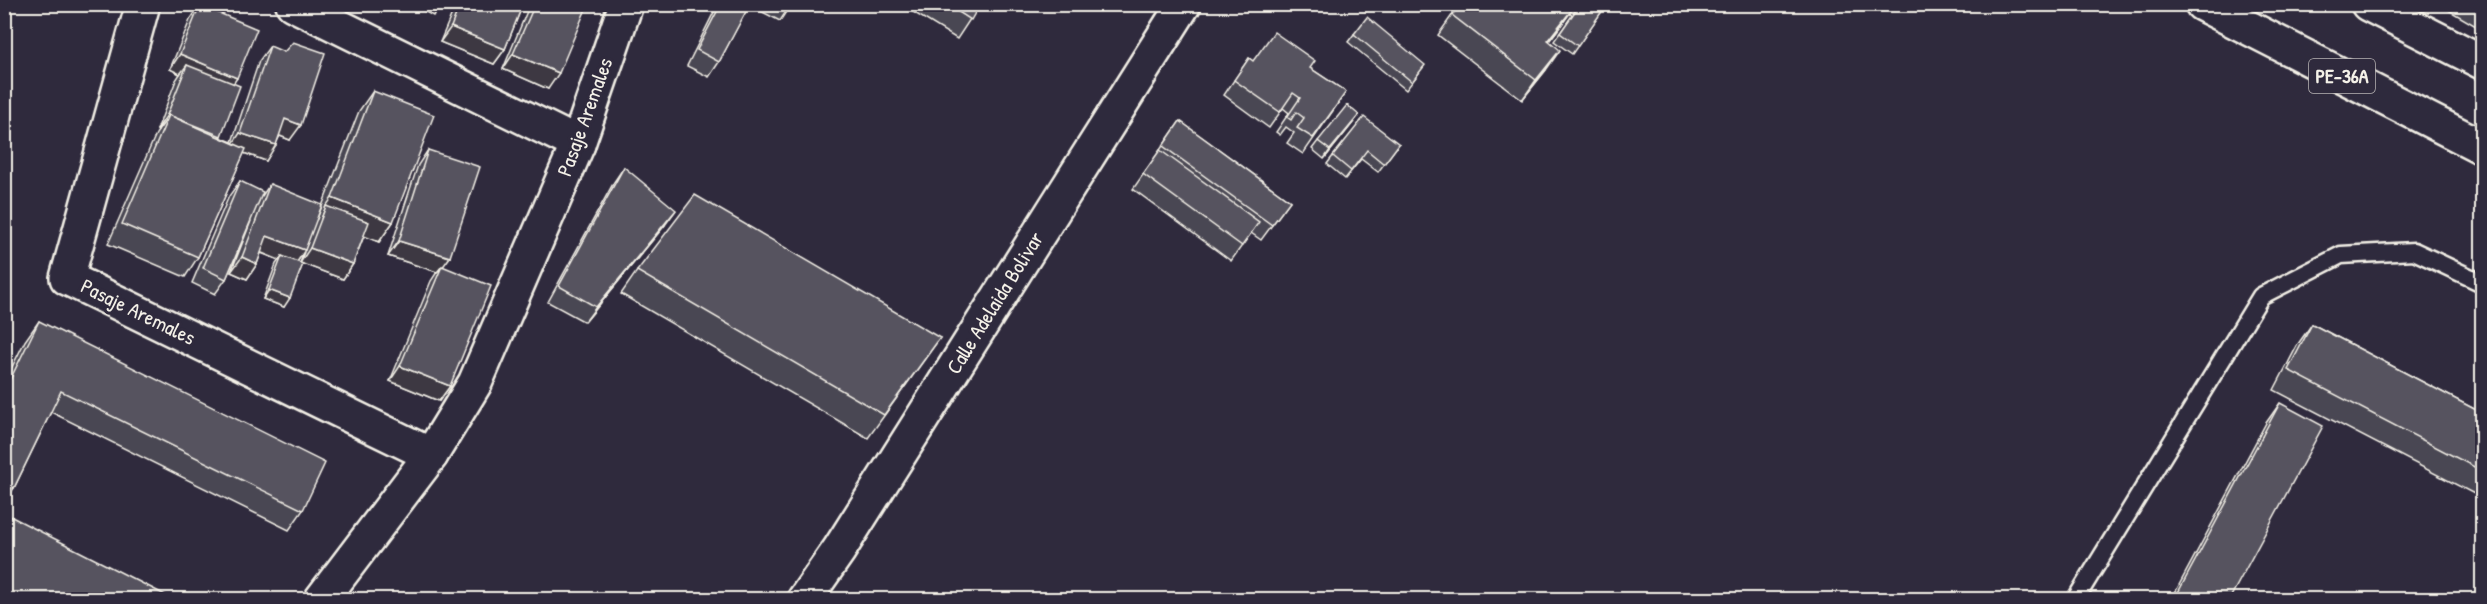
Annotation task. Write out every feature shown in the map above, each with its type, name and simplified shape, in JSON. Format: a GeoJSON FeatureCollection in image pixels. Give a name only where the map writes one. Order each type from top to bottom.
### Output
{"type":"FeatureCollection","features":[{"type":"Feature","properties":{"kind":"main road","name":"Pasaje Aremales"},"geometry":{"type":"LineString","coordinates":[[143,4],[67,278],[431,455]]}},
{"type":"Feature","properties":{"kind":"main road"},"geometry":{"type":"LineString","coordinates":[[293,4],[578,144]]}},
{"type":"Feature","properties":{"kind":"main road","name":"Pasaje Aremales"},"geometry":{"type":"LineString","coordinates":[[321,600],[431,455],[475,383],[578,144],[626,4]]}},
{"type":"Feature","properties":{"kind":"main road","name":"Calle Adelaida Bolivar"},"geometry":{"type":"LineString","coordinates":[[804,600],[845,540],[1184,4]]}},
{"type":"Feature","properties":{"kind":"main road","name":"PE-36A"},"geometry":{"type":"LineString","coordinates":[[2202,4],[2482,147]]}},
{"type":"Feature","properties":{"kind":"main road"},"geometry":{"type":"LineString","coordinates":[[2368,4],[2482,62]]}},
{"type":"Feature","properties":{"kind":"lane"},"geometry":{"type":"LineString","coordinates":[[2075,600],[2261,296],[2340,255],[2414,251],[2482,283]]}},
{"type":"Feature","properties":{"kind":"building"},"geometry":{"type":"Polygon","coordinates":[[[460,4],[523,4],[505,49],[451,27],[460,4]]]}},
{"type":"Feature","properties":{"kind":"building"},"geometry":{"type":"Polygon","coordinates":[[[535,4],[588,4],[559,73],[513,54],[535,4]]]}},
{"type":"Feature","properties":{"kind":"building"},"geometry":{"type":"Polygon","coordinates":[[[721,4],[750,4],[719,62],[697,50],[721,4]]]}},
{"type":"Feature","properties":{"kind":"building"},"geometry":{"type":"Polygon","coordinates":[[[946,4],[980,4],[971,20],[946,4]]]}},
{"type":"Feature","properties":{"kind":"building"},"geometry":{"type":"Polygon","coordinates":[[[1460,4],[1571,4],[1574,7],[1548,40],[1560,50],[1536,80],[1452,15],[1460,4]]]}},
{"type":"Feature","properties":{"kind":"building"},"geometry":{"type":"Polygon","coordinates":[[[1574,4],[1607,4],[1578,46],[1560,33],[1578,7],[1574,4]]]}},
{"type":"Feature","properties":{"kind":"building"},"geometry":{"type":"Polygon","coordinates":[[[200,5],[257,29],[237,78],[180,54],[200,5]]]}},
{"type":"Feature","properties":{"kind":"building"},"geometry":{"type":"Polygon","coordinates":[[[1367,17],[1425,65],[1412,82],[1354,34],[1367,17]]]}},
{"type":"Feature","properties":{"kind":"building"},"geometry":{"type":"Polygon","coordinates":[[[1274,32],[1315,61],[1310,68],[1346,92],[1313,138],[1297,128],[1304,118],[1296,112],[1291,120],[1287,117],[1300,98],[1293,93],[1280,112],[1234,80],[1249,58],[1253,61],[1274,32]]]}},
{"type":"Feature","properties":{"kind":"building"},"geometry":{"type":"Polygon","coordinates":[[[293,42],[325,53],[301,125],[285,119],[276,145],[240,133],[270,46],[284,52],[293,42]]]}},
{"type":"Feature","properties":{"kind":"building"},"geometry":{"type":"Polygon","coordinates":[[[187,65],[240,86],[221,136],[167,115],[187,65]]]}},
{"type":"Feature","properties":{"kind":"building"},"geometry":{"type":"Polygon","coordinates":[[[373,91],[434,115],[393,222],[332,198],[373,91]]]}},
{"type":"Feature","properties":{"kind":"building"},"geometry":{"type":"Polygon","coordinates":[[[1347,105],[1359,115],[1330,150],[1318,141],[1347,105]]]}},
{"type":"Feature","properties":{"kind":"building"},"geometry":{"type":"Polygon","coordinates":[[[169,115],[246,149],[198,257],[122,224],[169,115]]]}},
{"type":"Feature","properties":{"kind":"building"},"geometry":{"type":"Polygon","coordinates":[[[1364,117],[1399,144],[1384,164],[1367,150],[1351,171],[1333,156],[1364,117]]]}},
{"type":"Feature","properties":{"kind":"building"},"geometry":{"type":"Polygon","coordinates":[[[1180,121],[1290,201],[1272,225],[1163,146],[1180,121]]]}},
{"type":"Feature","properties":{"kind":"building"},"geometry":{"type":"Polygon","coordinates":[[[428,150],[480,167],[450,257],[399,241],[428,150]]]}},
{"type":"Feature","properties":{"kind":"building"},"geometry":{"type":"Polygon","coordinates":[[[1160,150],[1259,222],[1242,246],[1143,174],[1160,150]]]}},
{"type":"Feature","properties":{"kind":"building"},"geometry":{"type":"Polygon","coordinates":[[[624,167],[676,210],[596,307],[559,286],[624,167]]]}},
{"type":"Feature","properties":{"kind":"building"},"geometry":{"type":"Polygon","coordinates":[[[240,181],[263,192],[226,279],[203,268],[240,181]]]}},
{"type":"Feature","properties":{"kind":"building"},"geometry":{"type":"Polygon","coordinates":[[[270,184],[322,205],[305,250],[267,236],[257,264],[242,257],[270,184]]]}},
{"type":"Feature","properties":{"kind":"building"},"geometry":{"type":"Polygon","coordinates":[[[695,195],[940,338],[884,415],[637,271],[695,195]]]}},
{"type":"Feature","properties":{"kind":"building"},"geometry":{"type":"Polygon","coordinates":[[[326,206],[369,222],[353,264],[310,248],[326,206]]]}},
{"type":"Feature","properties":{"kind":"building"},"geometry":{"type":"Polygon","coordinates":[[[282,256],[303,264],[290,298],[269,290],[282,256]]]}},
{"type":"Feature","properties":{"kind":"building"},"geometry":{"type":"Polygon","coordinates":[[[442,266],[491,286],[450,386],[400,366],[442,266]]]}},
{"type":"Feature","properties":{"kind":"building"},"geometry":{"type":"Polygon","coordinates":[[[39,321],[325,463],[303,510],[61,391],[14,488],[4,483],[4,392],[39,321]]]}},
{"type":"Feature","properties":{"kind":"building"},"geometry":{"type":"Polygon","coordinates":[[[2312,324],[2482,413],[2482,471],[2288,370],[2312,324]]]}},
{"type":"Feature","properties":{"kind":"building"},"geometry":{"type":"Polygon","coordinates":[[[2280,403],[2323,426],[2229,600],[2174,600],[2280,403]]]}},
{"type":"Feature","properties":{"kind":"building"},"geometry":{"type":"Polygon","coordinates":[[[4,513],[175,600],[4,600],[4,513]]]}}]}
